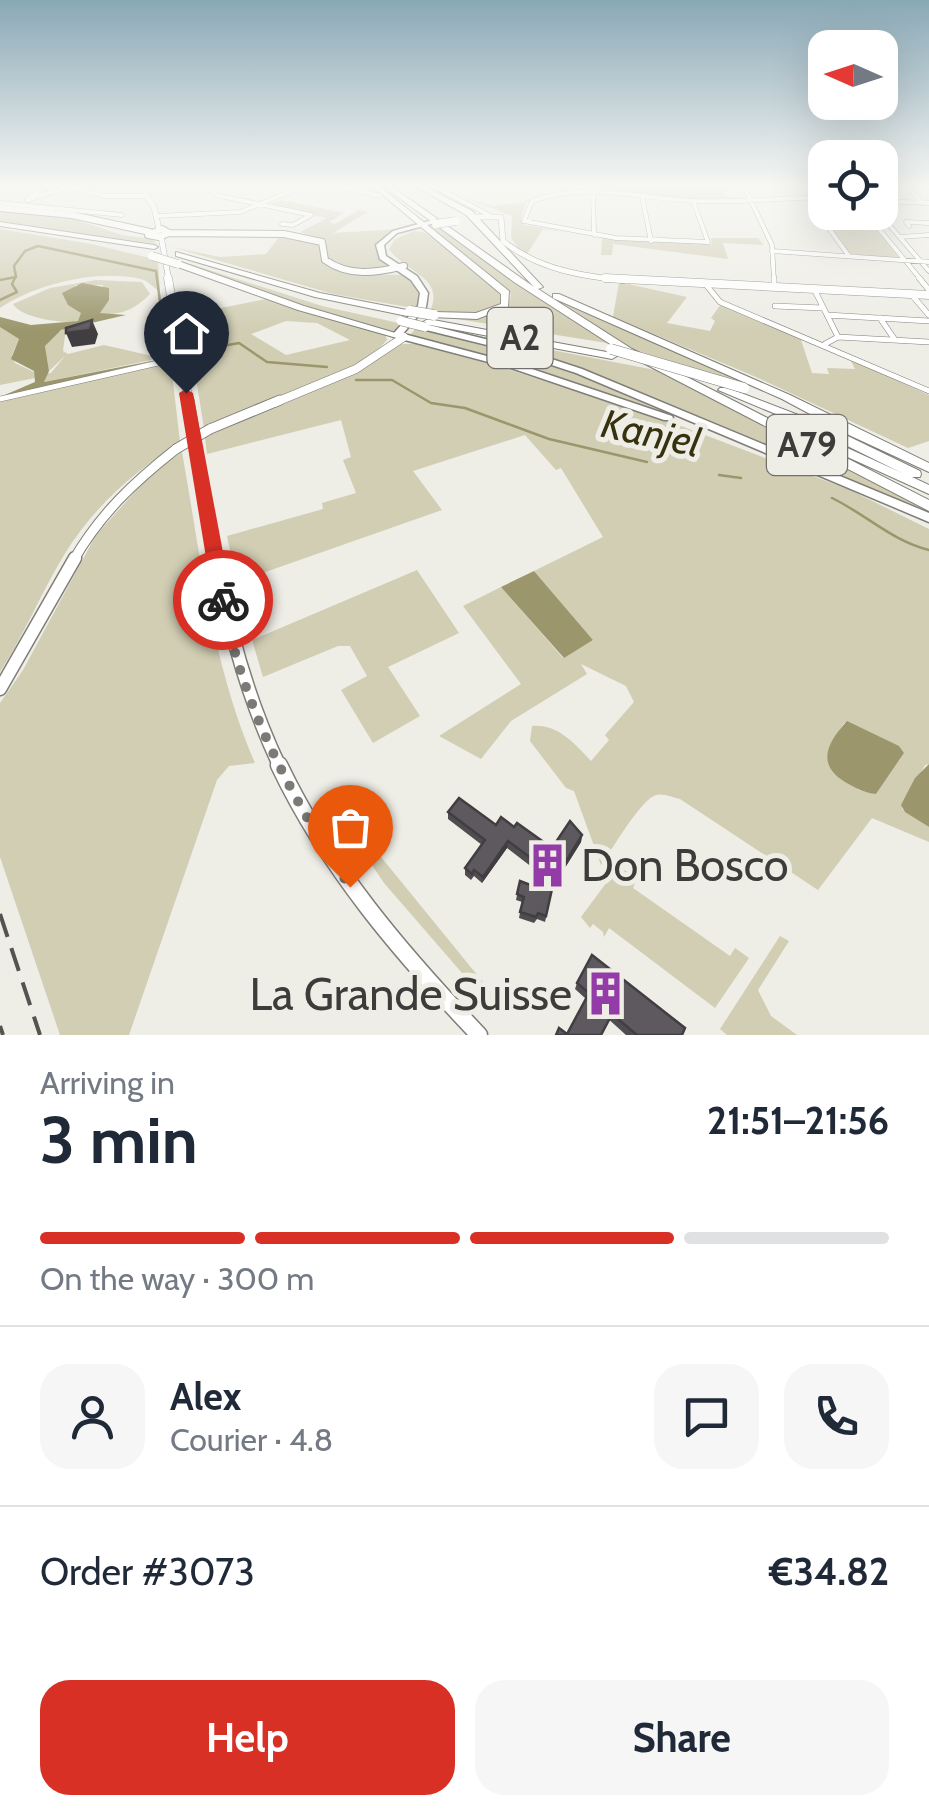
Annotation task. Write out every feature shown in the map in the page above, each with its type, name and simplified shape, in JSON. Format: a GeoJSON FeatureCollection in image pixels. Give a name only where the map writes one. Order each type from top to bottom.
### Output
{"type":"FeatureCollection","features":[{"type":"Feature","properties":{"kind":"highway","name":"A2"},"geometry":{"type":"LineString","coordinates":[[55,234],[153,251]]}},
{"type":"Feature","properties":{"kind":"highway","name":"A2"},"geometry":{"type":"LineString","coordinates":[[56,234],[153,251],[402,316]]}},
{"type":"Feature","properties":{"kind":"highway","name":"A2"},"geometry":{"type":"LineString","coordinates":[[429,320],[486,314],[502,308],[507,296],[502,286],[431,234]]}},
{"type":"Feature","properties":{"kind":"highway","name":"A79"},"geometry":{"type":"LineString","coordinates":[[454,234],[614,350],[929,506]]}},
{"type":"Feature","properties":{"kind":"highway","name":"A79"},"geometry":{"type":"LineString","coordinates":[[464,234],[540,287],[609,322],[786,396],[864,437]]}},
{"type":"Feature","properties":{"kind":"highway","name":"A79"},"geometry":{"type":"LineString","coordinates":[[490,234],[540,287]]}},
{"type":"Feature","properties":{"kind":"highway","name":"A2"},"geometry":{"type":"LineString","coordinates":[[179,258],[290,292],[402,316],[614,350],[744,388],[929,468]]}},
{"type":"Feature","properties":{"kind":"highway","name":"A2"},"geometry":{"type":"LineString","coordinates":[[179,258],[300,308],[400,336]]}},
{"type":"Feature","properties":{"kind":"highway","name":"A2"},"geometry":{"type":"LineString","coordinates":[[614,350],[823,429],[929,481]]}},
{"type":"Feature","properties":{"kind":"highway","name":"A79"},"geometry":{"type":"LineString","coordinates":[[614,350],[929,490]]}},
{"type":"Feature","properties":{"kind":"main road"},"geometry":{"type":"LineString","coordinates":[[251,234],[301,235],[322,242],[326,262],[341,270],[370,273],[402,267]]}},
{"type":"Feature","properties":{"kind":"main road"},"geometry":{"type":"LineString","coordinates":[[399,234],[386,246],[387,254],[426,282],[432,298],[427,310],[400,336]]}},
{"type":"Feature","properties":{"kind":"main road"},"geometry":{"type":"LineString","coordinates":[[429,320],[579,371],[929,518]]}},
{"type":"Feature","properties":{"kind":"main road"},"geometry":{"type":"LineString","coordinates":[[400,336],[514,366],[775,454]]}},
{"type":"Feature","properties":{"kind":"street"},"geometry":{"type":"LineString","coordinates":[[159,234],[166,246],[168,290],[231,642],[263,737],[292,795],[350,887],[410,962],[479,1035]]}},
{"type":"Feature","properties":{"kind":"street"},"geometry":{"type":"LineString","coordinates":[[505,234],[519,256],[595,276],[707,286],[929,293]]}},
{"type":"Feature","properties":{"kind":"street"},"geometry":{"type":"LineString","coordinates":[[590,234],[708,242],[705,234]]}},
{"type":"Feature","properties":{"kind":"street"},"geometry":{"type":"LineString","coordinates":[[650,234],[651,241]]}},
{"type":"Feature","properties":{"kind":"street"},"geometry":{"type":"LineString","coordinates":[[765,234],[772,251],[774,287]]}},
{"type":"Feature","properties":{"kind":"street"},"geometry":{"type":"LineString","coordinates":[[833,234],[849,256]]}},
{"type":"Feature","properties":{"kind":"street"},"geometry":{"type":"LineString","coordinates":[[883,234],[929,293]]}},
{"type":"Feature","properties":{"kind":"street"},"geometry":{"type":"LineString","coordinates":[[898,234],[929,271]]}},
{"type":"Feature","properties":{"kind":"street"},"geometry":{"type":"LineString","coordinates":[[900,237],[929,235]]}},
{"type":"Feature","properties":{"kind":"street"},"geometry":{"type":"LineString","coordinates":[[772,251],[925,262]]}},
{"type":"Feature","properties":{"kind":"street"},"geometry":{"type":"LineString","coordinates":[[707,286],[720,302],[929,391]]}},
{"type":"Feature","properties":{"kind":"street"},"geometry":{"type":"LineString","coordinates":[[814,288],[838,337]]}},
{"type":"Feature","properties":{"kind":"street"},"geometry":{"type":"LineString","coordinates":[[912,294],[929,318]]}},
{"type":"Feature","properties":{"kind":"street"},"geometry":{"type":"LineString","coordinates":[[775,306],[880,318],[929,318]]}},
{"type":"Feature","properties":{"kind":"street"},"geometry":{"type":"LineString","coordinates":[[880,318],[895,340]]}},
{"type":"Feature","properties":{"kind":"street"},"geometry":{"type":"LineString","coordinates":[[0,689],[85,538],[130,485],[176,449],[210,429],[373,360],[400,336]]}},
{"type":"Feature","properties":{"kind":"street"},"geometry":{"type":"LineString","coordinates":[[825,344],[838,337],[929,342]]}},
{"type":"Feature","properties":{"kind":"street"},"geometry":{"type":"LineString","coordinates":[[0,399],[180,358]]}},
{"type":"Feature","properties":{"kind":"shaded area"},"geometry":{"type":"Polygon","coordinates":[[[0,234],[33,234],[158,260],[160,291],[141,279],[87,277],[31,292],[0,308],[0,234]]]}},
{"type":"Feature","properties":{"kind":"shaded area"},"geometry":{"type":"Polygon","coordinates":[[[91,234],[152,239],[157,244],[91,234]]]}},
{"type":"Feature","properties":{"kind":"shaded area"},"geometry":{"type":"Polygon","coordinates":[[[307,234],[389,234],[378,248],[387,267],[358,271],[329,261],[324,240],[307,234]]]}},
{"type":"Feature","properties":{"kind":"shaded area"},"geometry":{"type":"Polygon","coordinates":[[[406,234],[427,234],[493,283],[502,293],[502,302],[477,313],[430,311],[432,290],[389,249],[395,239],[406,234]]]}},
{"type":"Feature","properties":{"kind":"shaded area"},"geometry":{"type":"Polygon","coordinates":[[[437,234],[452,234],[607,343],[451,318],[486,316],[509,304],[511,294],[437,234]]]}},
{"type":"Feature","properties":{"kind":"shaded area"},"geometry":{"type":"Polygon","coordinates":[[[511,234],[540,234],[525,257],[511,234]]]}},
{"type":"Feature","properties":{"kind":"shaded area"},"geometry":{"type":"Polygon","coordinates":[[[835,234],[880,234],[899,258],[850,254],[835,234]]]}},
{"type":"Feature","properties":{"kind":"shaded area"},"geometry":{"type":"Polygon","coordinates":[[[279,237],[307,238],[319,243],[321,260],[345,274],[407,275],[422,293],[419,309],[333,294],[172,247],[220,257],[266,254],[279,237]]]}},
{"type":"Feature","properties":{"kind":"shaded area"},"geometry":{"type":"Polygon","coordinates":[[[602,238],[712,244],[711,238],[758,238],[764,245],[723,243],[728,259],[613,244],[612,255],[601,255],[602,238]]]}},
{"type":"Feature","properties":{"kind":"shaded area"},"geometry":{"type":"Polygon","coordinates":[[[181,261],[322,306],[403,324],[394,332],[260,292],[181,261]]]}},
{"type":"Feature","properties":{"kind":"shaded area"},"geometry":{"type":"Polygon","coordinates":[[[96,280],[142,282],[150,294],[127,310],[107,314],[100,313],[103,285],[75,285],[82,315],[71,322],[33,316],[13,304],[50,288],[96,280]]]}},
{"type":"Feature","properties":{"kind":"shaded area"},"geometry":{"type":"Polygon","coordinates":[[[619,282],[687,297],[667,323],[710,331],[715,321],[711,318],[721,304],[800,337],[812,373],[829,374],[827,368],[855,369],[850,359],[929,395],[929,441],[908,448],[756,377],[613,317],[619,282]]]}},
{"type":"Feature","properties":{"kind":"shaded area"},"geometry":{"type":"Polygon","coordinates":[[[82,283],[109,288],[109,300],[100,313],[126,315],[61,330],[45,346],[49,371],[44,382],[162,359],[0,397],[35,382],[34,371],[11,359],[19,339],[0,327],[0,317],[31,325],[78,321],[81,313],[68,305],[62,293],[82,283]]]}},
{"type":"Feature","properties":{"kind":"shaded area"},"geometry":{"type":"Polygon","coordinates":[[[266,299],[385,334],[387,340],[371,355],[327,380],[204,428],[183,324],[218,318],[216,309],[266,299]],[[286,321],[251,334],[286,355],[350,340],[317,323],[286,321]]]}},
{"type":"Feature","properties":{"kind":"shaded area"},"geometry":{"type":"Polygon","coordinates":[[[553,299],[753,386],[635,350],[553,299]]]}},
{"type":"Feature","properties":{"kind":"shaded area"},"geometry":{"type":"Polygon","coordinates":[[[428,326],[655,370],[929,511],[604,380],[428,326]]]}},
{"type":"Feature","properties":{"kind":"shaded area"},"geometry":{"type":"Polygon","coordinates":[[[0,327],[19,339],[12,355],[15,363],[34,372],[35,378],[0,385],[0,327]]]}},
{"type":"Feature","properties":{"kind":"shaded area"},"geometry":{"type":"Polygon","coordinates":[[[417,327],[562,368],[675,417],[526,367],[410,335],[417,327]]]}},
{"type":"Feature","properties":{"kind":"shaded area"},"geometry":{"type":"Polygon","coordinates":[[[66,328],[63,351],[68,354],[104,345],[161,358],[44,382],[46,373],[51,373],[65,356],[49,371],[45,346],[66,328]]]}},
{"type":"Feature","properties":{"kind":"shaded area"},"geometry":{"type":"Polygon","coordinates":[[[402,344],[486,362],[668,421],[850,490],[929,529],[929,764],[902,809],[929,827],[929,842],[872,818],[818,890],[680,799],[656,795],[642,806],[601,865],[574,791],[566,788],[530,741],[532,726],[550,728],[565,736],[591,761],[609,740],[605,735],[634,702],[626,686],[581,664],[587,674],[511,721],[481,759],[439,736],[521,684],[463,606],[501,587],[563,658],[593,640],[534,571],[603,537],[561,468],[556,470],[525,435],[413,471],[442,510],[237,582],[227,536],[323,509],[322,503],[356,493],[343,460],[351,457],[341,420],[207,454],[205,438],[233,422],[360,370],[402,344]],[[844,723],[832,742],[858,790],[876,794],[904,753],[844,723]]]}},
{"type":"Feature","properties":{"kind":"shaded area"},"geometry":{"type":"Polygon","coordinates":[[[171,365],[180,442],[131,478],[88,521],[64,555],[0,672],[0,402],[171,365]]]}},
{"type":"Feature","properties":{"kind":"shaded area"},"geometry":{"type":"Polygon","coordinates":[[[182,452],[218,649],[255,763],[229,766],[217,780],[129,1035],[60,1035],[0,857],[0,703],[23,670],[96,535],[150,475],[182,452]]]}},
{"type":"Feature","properties":{"kind":"shaded area"},"geometry":{"type":"Polygon","coordinates":[[[417,570],[459,633],[388,667],[420,716],[373,743],[341,690],[367,676],[350,646],[338,646],[263,677],[252,640],[417,570]]]}},
{"type":"Feature","properties":{"kind":"shaded area"},"geometry":{"type":"Polygon","coordinates":[[[534,571],[593,640],[564,658],[501,587],[534,571]]]}},
{"type":"Feature","properties":{"kind":"shaded area"},"geometry":{"type":"Polygon","coordinates":[[[847,721],[899,746],[904,753],[876,794],[845,782],[830,768],[830,745],[847,721]]]}},
{"type":"Feature","properties":{"kind":"shaded area"},"geometry":{"type":"Polygon","coordinates":[[[929,764],[929,827],[905,812],[901,805],[915,778],[929,764]]]}},
{"type":"Feature","properties":{"kind":"shaded area"},"geometry":{"type":"Polygon","coordinates":[[[346,814],[500,1003],[495,1011],[384,883],[340,818],[346,814]]]}},
{"type":"Feature","properties":{"kind":"shaded area"},"geometry":{"type":"Polygon","coordinates":[[[618,867],[638,877],[633,888],[730,956],[735,948],[749,958],[715,1008],[609,928],[604,937],[603,932],[593,924],[590,928],[581,917],[618,867]]]}},
{"type":"Feature","properties":{"kind":"shaded area"},"geometry":{"type":"Polygon","coordinates":[[[780,936],[789,941],[758,990],[771,1016],[797,1035],[727,1035],[720,1029],[780,936]]]}},
{"type":"Feature","properties":{"kind":"building"},"geometry":{"type":"Polygon","coordinates":[[[92,320],[90,330],[66,333],[66,328],[92,320]]]}},
{"type":"Feature","properties":{"kind":"building","name":"Don Bosco"},"geometry":{"type":"Polygon","coordinates":[[[459,798],[496,825],[501,817],[514,827],[517,823],[552,848],[570,821],[582,835],[559,873],[556,871],[546,916],[520,912],[524,897],[517,894],[520,881],[533,886],[539,864],[508,841],[483,877],[465,868],[485,840],[448,812],[459,798]]]}},
{"type":"Feature","properties":{"kind":"building","name":"La Grande Suisse"},"geometry":{"type":"Polygon","coordinates":[[[592,955],[685,1028],[682,1035],[637,1035],[612,1014],[601,1035],[556,1035],[559,1028],[567,1034],[589,993],[577,983],[592,955]]]}},
{"type":"Feature","properties":{"kind":"waterway","name":"Kanjel"},"geometry":{"type":"LineString","coordinates":[[0,280],[16,277],[14,266],[25,251],[38,246],[156,271],[167,355],[176,354]]}},
{"type":"Feature","properties":{"kind":"waterway"},"geometry":{"type":"LineString","coordinates":[[0,300],[17,292],[12,284],[15,278]]}},
{"type":"Feature","properties":{"kind":"waterway","name":"Kanjel"},"geometry":{"type":"LineString","coordinates":[[184,353],[239,343],[267,362],[327,367]]}},
{"type":"Feature","properties":{"kind":"waterway","name":"Kanjel"},"geometry":{"type":"LineString","coordinates":[[356,380],[392,380],[431,403],[465,408],[549,439],[647,462]]}},
{"type":"Feature","properties":{"kind":"waterway","name":"Kanjel"},"geometry":{"type":"LineString","coordinates":[[719,475],[741,478]]}},
{"type":"Feature","properties":{"kind":"waterway","name":"Kanjel"},"geometry":{"type":"LineString","coordinates":[[832,498],[903,540],[929,550]]}},
{"type":"Feature","properties":{"kind":"railway"},"geometry":{"type":"LineString","coordinates":[[0,914],[40,1035]]}},
{"type":"Feature","properties":{"kind":"railway"},"geometry":{"type":"LineString","coordinates":[[0,1026],[3,1035]]}},
{"type":"Feature","properties":{"kind":"way so far"},"geometry":{"type":"LineString","coordinates":[[223,600],[240,674],[263,737],[292,795],[350,887]]}},
{"type":"Feature","properties":{"kind":"place","name":"Don Bosco"},"geometry":{"type":"Point","coordinates":[548,865]}},
{"type":"Feature","properties":{"kind":"place","name":"La Grande Suisse"},"geometry":{"type":"Point","coordinates":[605,994]}},
{"type":"Feature","properties":{"kind":"route"},"geometry":{"type":"LineString","coordinates":[[186,393],[223,600]]}}]}
